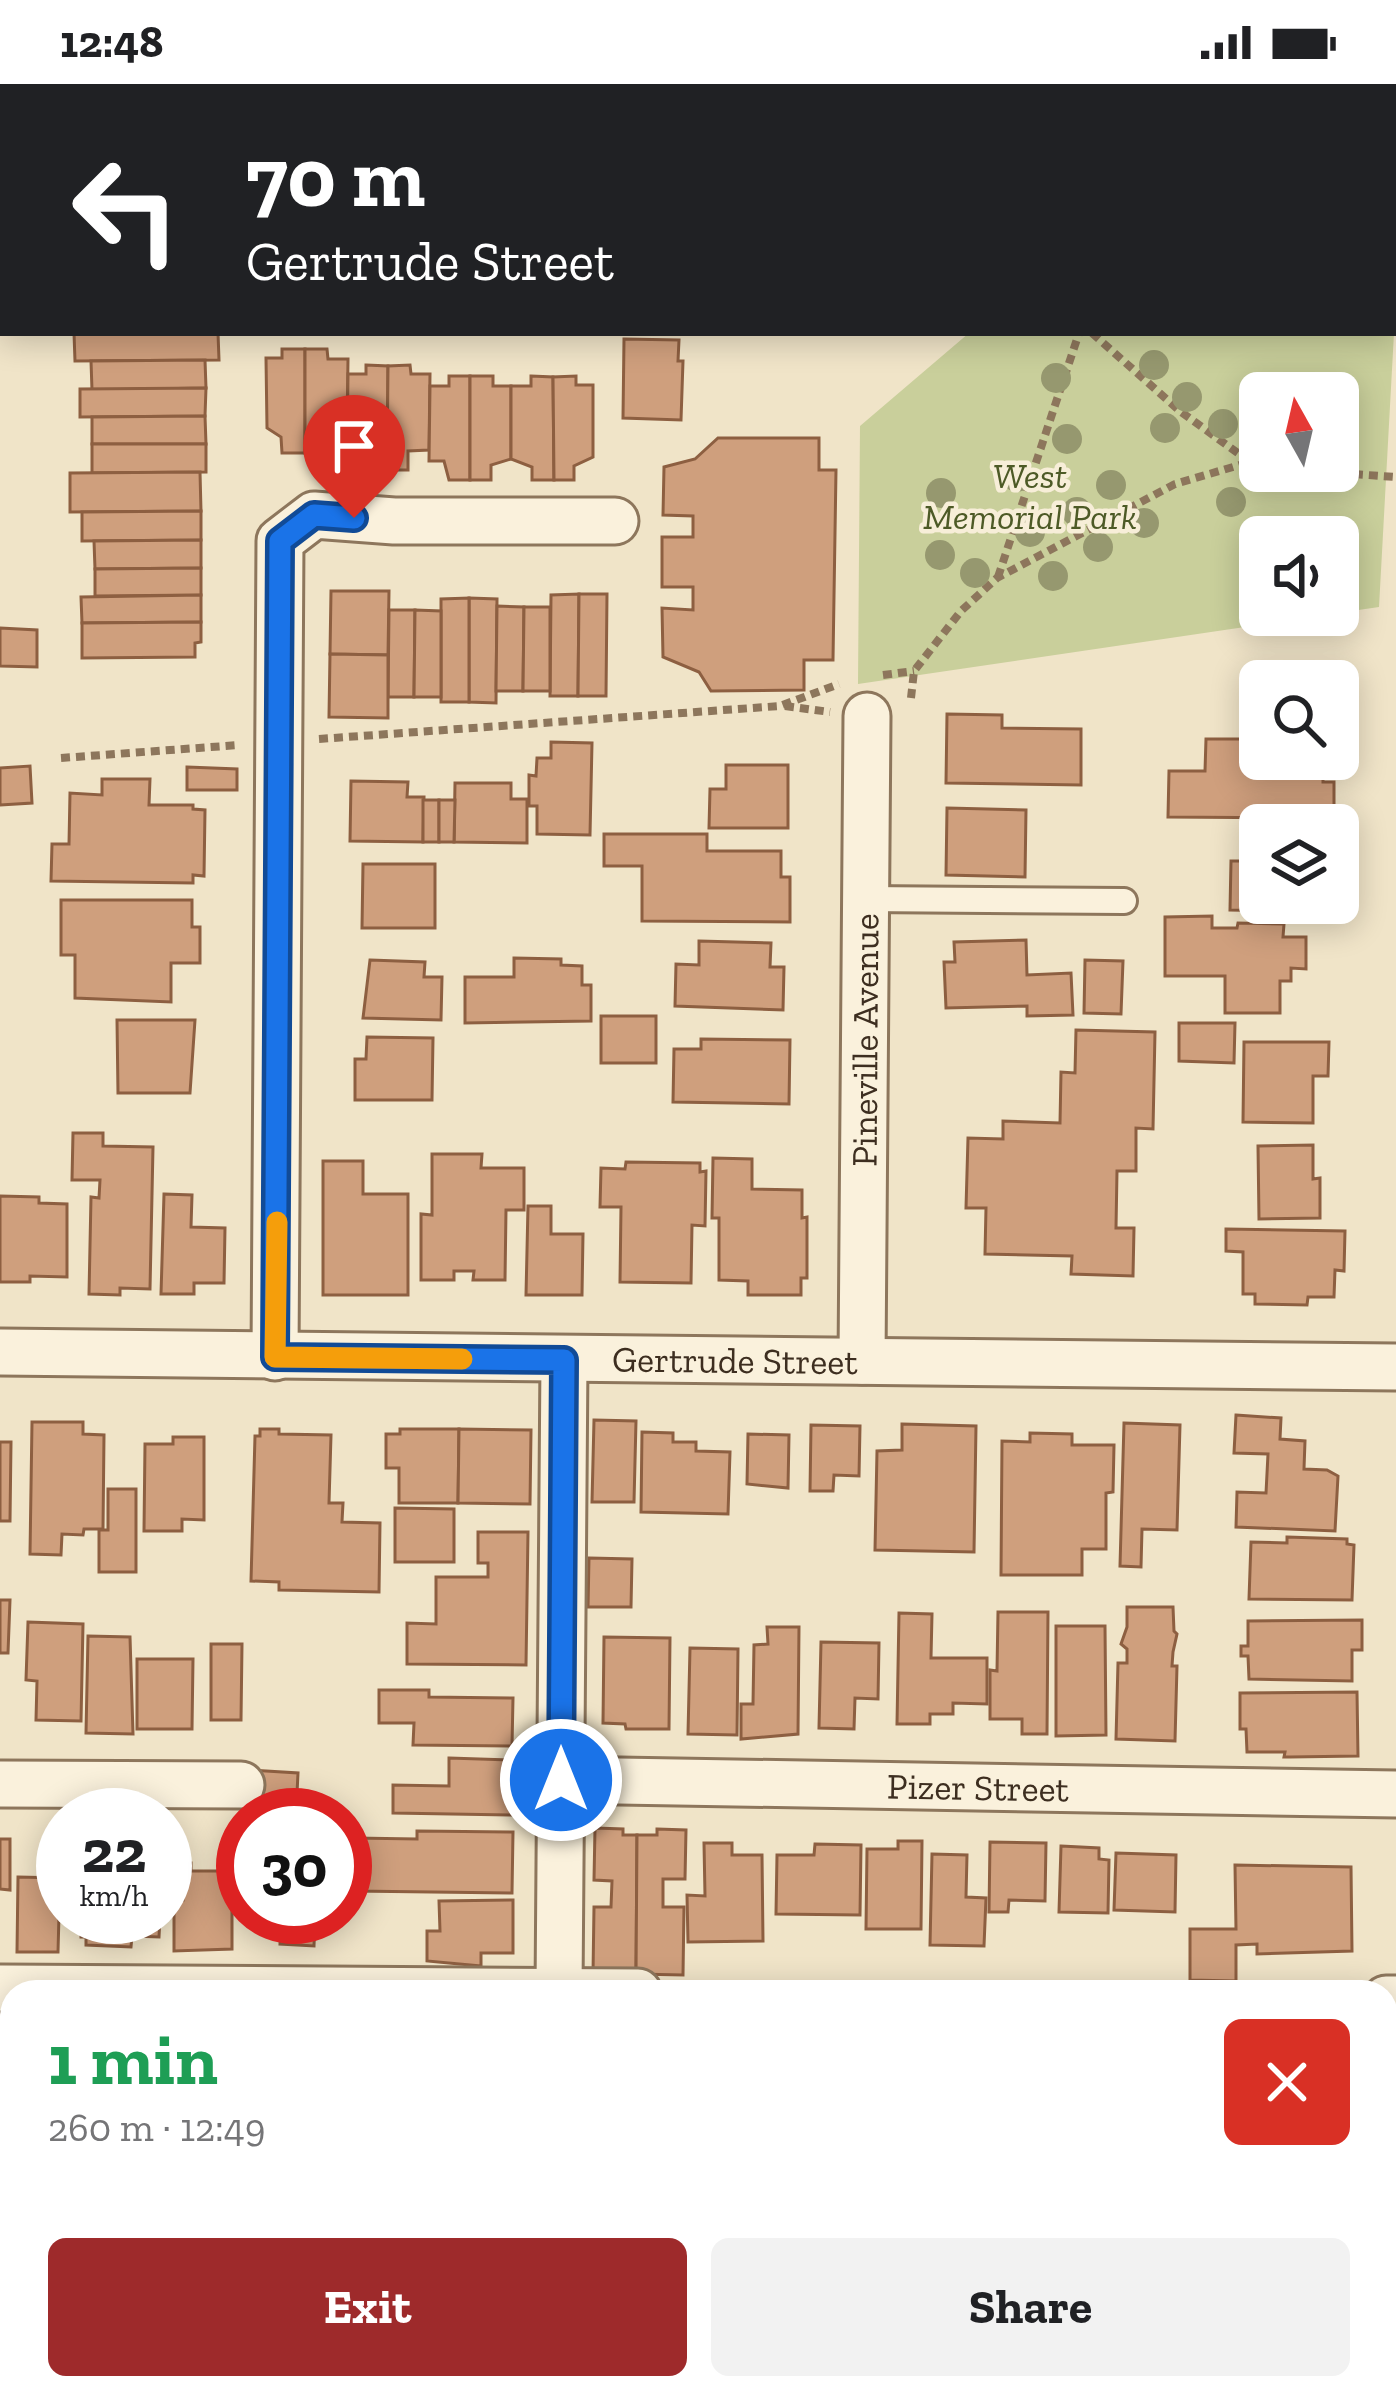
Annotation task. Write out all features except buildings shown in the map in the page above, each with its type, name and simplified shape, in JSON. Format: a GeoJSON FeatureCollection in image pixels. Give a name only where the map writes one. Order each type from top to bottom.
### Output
{"type":"FeatureCollection","features":[{"type":"Feature","properties":{"kind":"street"},"geometry":{"type":"LineString","coordinates":[[275,1357],[280,541],[314,515],[615,521]]}},
{"type":"Feature","properties":{"kind":"street","name":"Pineville Avenue"},"geometry":{"type":"LineString","coordinates":[[862,1361],[863,691]]}},
{"type":"Feature","properties":{"kind":"street","name":"Gertrude Street"},"geometry":{"type":"LineString","coordinates":[[0,1352],[1396,1366]]}},
{"type":"Feature","properties":{"kind":"street"},"geometry":{"type":"LineString","coordinates":[[559,1980],[564,1360]]}},
{"type":"Feature","properties":{"kind":"street","name":"Pizer Street"},"geometry":{"type":"LineString","coordinates":[[561,1780],[1396,1794]]}},
{"type":"Feature","properties":{"kind":"street"},"geometry":{"type":"LineString","coordinates":[[0,1784],[241,1785]]}},
{"type":"Feature","properties":{"kind":"lane"},"geometry":{"type":"LineString","coordinates":[[864,899],[1124,902]]}},
{"type":"Feature","properties":{"kind":"path"},"geometry":{"type":"LineString","coordinates":[[998,578],[1078,336]]}},
{"type":"Feature","properties":{"kind":"path"},"geometry":{"type":"LineString","coordinates":[[1095,336],[1181,412],[1239,452]]}},
{"type":"Feature","properties":{"kind":"path"},"geometry":{"type":"LineString","coordinates":[[311,740],[780,706],[863,691],[914,671],[961,611],[998,578],[1175,484],[1239,467]]}},
{"type":"Feature","properties":{"kind":"path"},"geometry":{"type":"LineString","coordinates":[[1359,474],[1396,477]]}},
{"type":"Feature","properties":{"kind":"path"},"geometry":{"type":"LineString","coordinates":[[911,698],[914,671]]}},
{"type":"Feature","properties":{"kind":"path"},"geometry":{"type":"LineString","coordinates":[[61,758],[247,745]]}},
{"type":"Feature","properties":{"kind":"green space","name":"West Memorial Park"},"geometry":{"type":"Polygon","coordinates":[[[965,336],[1394,336],[1379,607],[1359,610],[1359,516],[1239,516],[1239,628],[858,684],[860,426],[965,336]]]}},
{"type":"Feature","properties":{"kind":"slow traffic"},"geometry":{"type":"LineString","coordinates":[[277,1222],[275,1357],[462,1359]]}},
{"type":"Feature","properties":{"kind":"route"},"geometry":{"type":"LineString","coordinates":[[354,518],[314,515],[280,541],[275,1357],[564,1360],[561,1780]]}}]}
